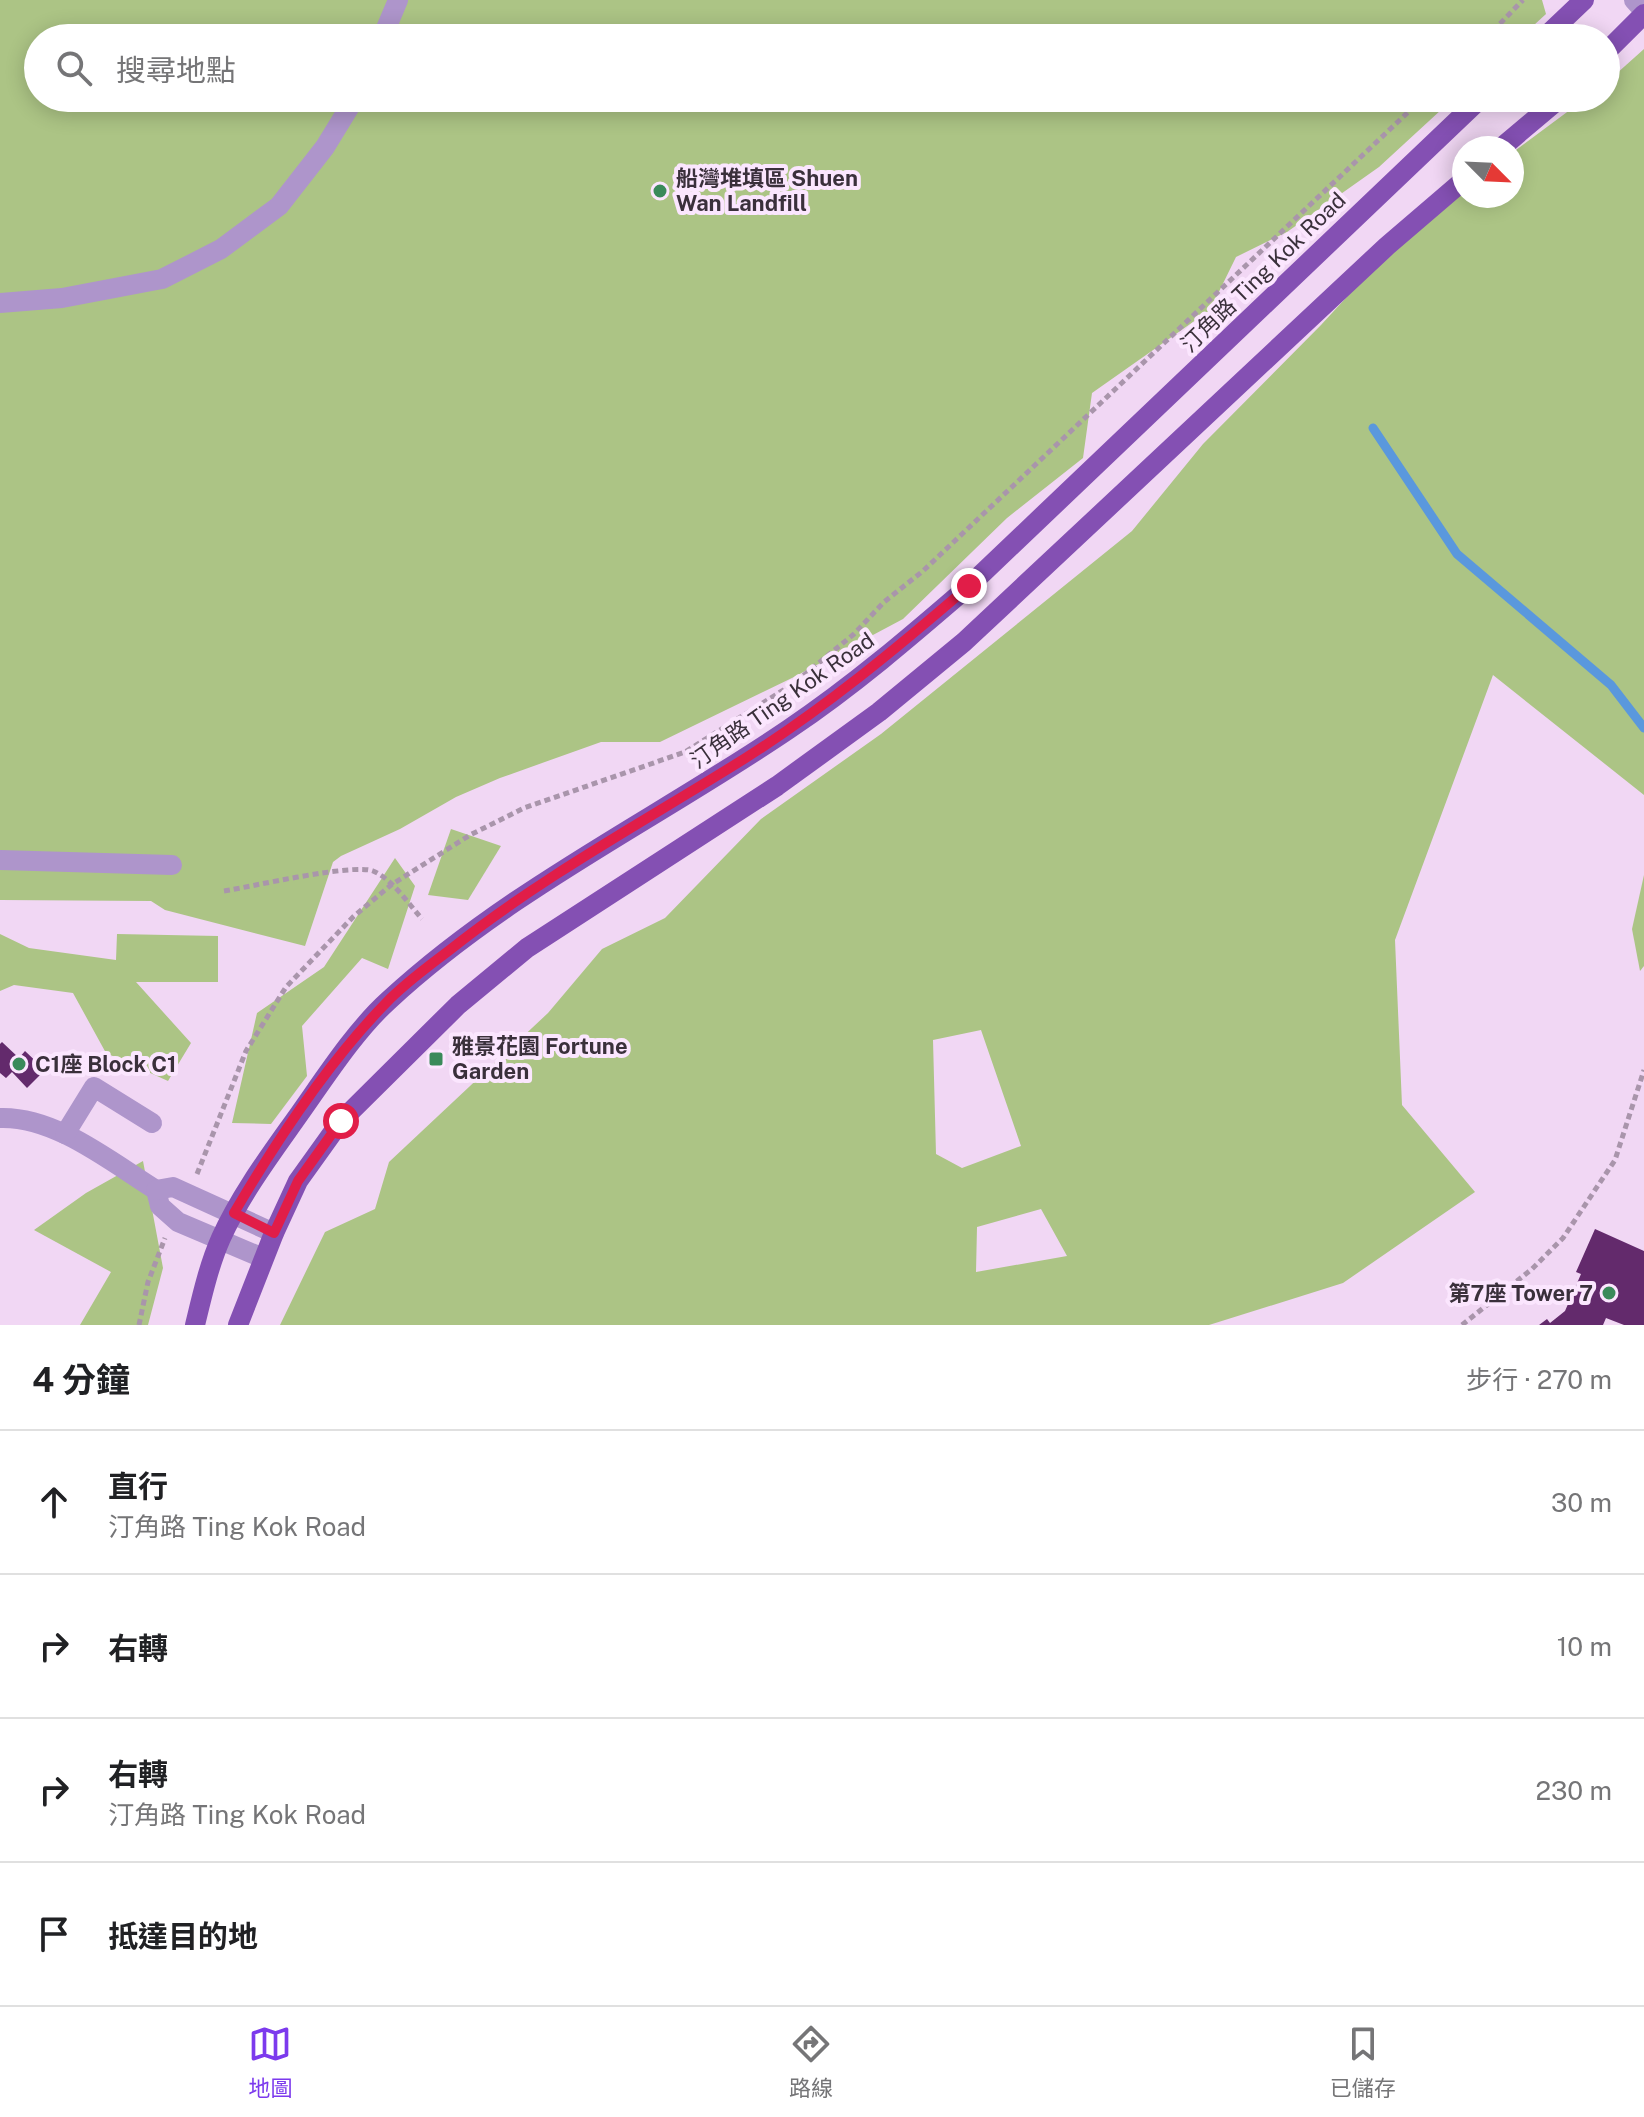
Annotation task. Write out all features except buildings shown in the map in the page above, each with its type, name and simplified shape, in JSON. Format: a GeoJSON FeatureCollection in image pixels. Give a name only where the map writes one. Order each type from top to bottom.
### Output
{"type":"FeatureCollection","features":[{"type":"Feature","properties":{"kind":"main road"},"geometry":{"type":"LineString","coordinates":[[1559,24],[1584,0]]}},
{"type":"Feature","properties":{"kind":"main road"},"geometry":{"type":"LineString","coordinates":[[1620,38],[1644,13]]}},
{"type":"Feature","properties":{"kind":"main road","name":"汀角路 Ting Kok Road"},"geometry":{"type":"LineString","coordinates":[[195,1325],[220,1240],[256,1175],[335,1063],[386,1003],[500,910],[757,751],[841,693],[893,652],[969,586],[1466,112]]}},
{"type":"Feature","properties":{"kind":"main road"},"geometry":{"type":"LineString","coordinates":[[1515,136],[1543,112]]}},
{"type":"Feature","properties":{"kind":"main road"},"geometry":{"type":"LineString","coordinates":[[238,1325],[263,1258],[298,1181],[341,1121],[458,1005],[527,948],[777,786],[879,712],[964,642],[1387,246],[1452,190]]}},
{"type":"Feature","properties":{"kind":"lane"},"geometry":{"type":"LineString","coordinates":[[388,24],[398,0]]}},
{"type":"Feature","properties":{"kind":"lane"},"geometry":{"type":"LineString","coordinates":[[1634,0],[1644,13]]}},
{"type":"Feature","properties":{"kind":"lane"},"geometry":{"type":"LineString","coordinates":[[0,303],[62,298],[162,279],[221,249],[279,206],[325,147],[346,112]]}},
{"type":"Feature","properties":{"kind":"lane"},"geometry":{"type":"LineString","coordinates":[[0,860],[172,865]]}},
{"type":"Feature","properties":{"kind":"lane"},"geometry":{"type":"LineString","coordinates":[[65,1134],[94,1087],[152,1123]]}},
{"type":"Feature","properties":{"kind":"lane"},"geometry":{"type":"LineString","coordinates":[[0,1118],[40,1123],[65,1134],[156,1190],[173,1187],[274,1233]]}},
{"type":"Feature","properties":{"kind":"lane"},"geometry":{"type":"LineString","coordinates":[[156,1190],[160,1206],[178,1222],[263,1258]]}},
{"type":"Feature","properties":{"kind":"path"},"geometry":{"type":"LineString","coordinates":[[1500,24],[1523,0]]}},
{"type":"Feature","properties":{"kind":"path"},"geometry":{"type":"LineString","coordinates":[[191,1194],[246,1051],[286,987],[353,917],[391,885],[470,835],[524,808],[685,752],[793,684],[923,571],[1408,112]]}},
{"type":"Feature","properties":{"kind":"path"},"geometry":{"type":"LineString","coordinates":[[224,891],[363,869],[374,871],[391,885],[422,919]]}},
{"type":"Feature","properties":{"kind":"path"},"geometry":{"type":"LineString","coordinates":[[1462,1325],[1532,1269],[1563,1238],[1615,1160],[1644,1070]]}},
{"type":"Feature","properties":{"kind":"path"},"geometry":{"type":"LineString","coordinates":[[139,1325],[148,1282],[168,1232],[178,1222]]}},
{"type":"Feature","properties":{"kind":"green space"},"geometry":{"type":"Polygon","coordinates":[[[0,0],[1542,0],[1546,14],[1535,24],[24,24],[24,112],[1439,112],[1379,167],[1287,232],[1236,257],[1210,310],[1092,393],[1083,458],[1007,518],[903,619],[794,677],[660,742],[601,742],[500,778],[341,856],[333,862],[305,946],[165,910],[151,901],[0,900],[0,0]]]}},
{"type":"Feature","properties":{"kind":"green space"},"geometry":{"type":"Polygon","coordinates":[[[1644,49],[1644,795],[1493,675],[1395,940],[1402,1105],[1475,1192],[1343,1283],[1209,1325],[280,1325],[325,1232],[375,1209],[389,1162],[548,1013],[602,949],[665,918],[761,819],[881,734],[1132,531],[1203,444],[1321,325],[1452,186],[1452,208],[1524,208],[1524,144],[1567,112],[1620,112],[1620,70],[1644,49]],[[981,1030],[933,1040],[936,1154],[962,1168],[1021,1146],[981,1030]],[[1041,1209],[977,1227],[976,1272],[1067,1256],[1041,1209]]]}},
{"type":"Feature","properties":{"kind":"green space"},"geometry":{"type":"Polygon","coordinates":[[[451,829],[501,846],[468,900],[428,895],[451,829]]]}},
{"type":"Feature","properties":{"kind":"green space"},"geometry":{"type":"Polygon","coordinates":[[[395,858],[415,886],[388,969],[362,958],[302,1026],[307,1076],[271,1124],[232,1123],[257,1013],[324,967],[395,858]]]}},
{"type":"Feature","properties":{"kind":"green space"},"geometry":{"type":"Polygon","coordinates":[[[1644,875],[1644,966],[1640,971],[1632,929],[1644,875]]]}},
{"type":"Feature","properties":{"kind":"green space"},"geometry":{"type":"Polygon","coordinates":[[[0,934],[29,948],[116,960],[117,934],[218,936],[218,982],[136,982],[191,1043],[168,1081],[106,1053],[73,993],[14,985],[0,991],[0,934]]]}},
{"type":"Feature","properties":{"kind":"green space"},"geometry":{"type":"Polygon","coordinates":[[[143,1161],[163,1268],[148,1325],[80,1325],[111,1272],[34,1230],[86,1193],[143,1161]]]}},
{"type":"Feature","properties":{"kind":"waterway"},"geometry":{"type":"LineString","coordinates":[[1373,428],[1457,554],[1611,685],[1644,728]]}},
{"type":"Feature","properties":{"kind":"place","name":"船灣堆填區 Shuen Wan Landfill"},"geometry":{"type":"Point","coordinates":[660,191]}},
{"type":"Feature","properties":{"kind":"place","name":"雅景花園 Fortune Garden"},"geometry":{"type":"Point","coordinates":[436,1059]}},
{"type":"Feature","properties":{"kind":"place","name":"C1座 Block C1"},"geometry":{"type":"Point","coordinates":[19,1064]}},
{"type":"Feature","properties":{"kind":"place","name":"第7座 Tower 7"},"geometry":{"type":"Point","coordinates":[1609,1293]}},
{"type":"Feature","properties":{"kind":"route"},"geometry":{"type":"LineString","coordinates":[[341,1121],[298,1181],[274,1233],[234,1213],[256,1175],[335,1063],[386,1003],[423,971],[500,910],[790,729],[893,652],[969,586]]}}]}
